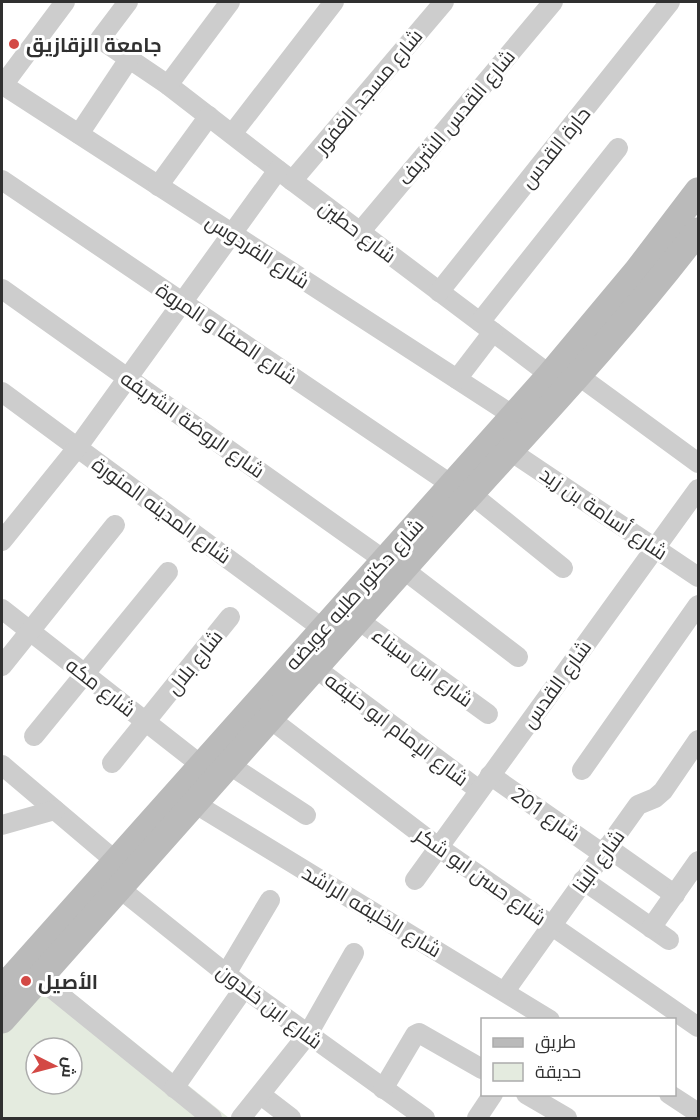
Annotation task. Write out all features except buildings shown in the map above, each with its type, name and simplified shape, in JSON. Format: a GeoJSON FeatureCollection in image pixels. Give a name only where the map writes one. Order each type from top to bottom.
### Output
{"type":"FeatureCollection","features":[{"type":"Feature","properties":{"kind":"street"},"geometry":{"type":"LineString","coordinates":[[3,85],[65,2]]}},
{"type":"Feature","properties":{"kind":"street","name":"شارع حطين"},"geometry":{"type":"LineString","coordinates":[[128,2],[100,39],[168,85],[550,375]]}},
{"type":"Feature","properties":{"kind":"street"},"geometry":{"type":"LineString","coordinates":[[168,85],[230,2]]}},
{"type":"Feature","properties":{"kind":"street"},"geometry":{"type":"LineString","coordinates":[[232,134],[334,2]]}},
{"type":"Feature","properties":{"kind":"street","name":"شارع مسجد الغفور"},"geometry":{"type":"LineString","coordinates":[[2,541],[77,448],[232,234],[444,2]]}},
{"type":"Feature","properties":{"kind":"street","name":"شارع القدس الشريف"},"geometry":{"type":"LineString","coordinates":[[360,232],[553,2]]}},
{"type":"Feature","properties":{"kind":"street","name":"حارة القدس"},"geometry":{"type":"LineString","coordinates":[[439,292],[670,2]]}},
{"type":"Feature","properties":{"kind":"street"},"geometry":{"type":"LineString","coordinates":[[79,134],[129,59]]}},
{"type":"Feature","properties":{"kind":"street","name":"شارع الفردوس"},"geometry":{"type":"LineString","coordinates":[[3,85],[514,416]]}},
{"type":"Feature","properties":{"kind":"street"},"geometry":{"type":"LineString","coordinates":[[158,186],[209,116]]}},
{"type":"Feature","properties":{"kind":"street"},"geometry":{"type":"LineString","coordinates":[[457,379],[487,327],[618,148]]}},
{"type":"Feature","properties":{"kind":"street","name":"شارع الصفا و المروة"},"geometry":{"type":"LineString","coordinates":[[2,180],[461,489],[563,568]]}},
{"type":"Feature","properties":{"kind":"street","name":"شارع دكتور طلبه عويضه"},"geometry":{"type":"LineString","coordinates":[[2,1020],[39,978],[122,874],[201,765],[323,629],[394,564],[461,489],[514,416],[637,271],[699,191]]}},
{"type":"Feature","properties":{"kind":"street","name":"شارع دكتور طلبه عويضه"},"geometry":{"type":"LineString","coordinates":[[461,489],[509,450],[579,376],[654,289],[699,231]]}},
{"type":"Feature","properties":{"kind":"street","name":"شارع الروضة الشريفه"},"geometry":{"type":"LineString","coordinates":[[2,289],[394,564],[518,657]]}},
{"type":"Feature","properties":{"kind":"street"},"geometry":{"type":"LineString","coordinates":[[579,376],[699,463]]}},
{"type":"Feature","properties":{"kind":"street","name":"شارع المدينه المنورة"},"geometry":{"type":"LineString","coordinates":[[2,392],[323,629]]}},
{"type":"Feature","properties":{"kind":"street","name":"شارع أسامة بن زيد"},"geometry":{"type":"LineString","coordinates":[[509,450],[699,577]]}},
{"type":"Feature","properties":{"kind":"street","name":"شارع القدس"},"geometry":{"type":"LineString","coordinates":[[415,880],[699,489]]}},
{"type":"Feature","properties":{"kind":"street"},"geometry":{"type":"LineString","coordinates":[[2,666],[115,525]]}},
{"type":"Feature","properties":{"kind":"street","name":"شارع دكتور طلبه عويضه"},"geometry":{"type":"LineString","coordinates":[[2,989],[194,803],[357,619],[394,564]]}},
{"type":"Feature","properties":{"kind":"street"},"geometry":{"type":"LineString","coordinates":[[34,736],[168,572]]}},
{"type":"Feature","properties":{"kind":"street"},"geometry":{"type":"LineString","coordinates":[[582,771],[699,605]]}},
{"type":"Feature","properties":{"kind":"street","name":"شارع مكه"},"geometry":{"type":"LineString","coordinates":[[2,609],[201,765]]}},
{"type":"Feature","properties":{"kind":"street","name":"شارع بلال"},"geometry":{"type":"LineString","coordinates":[[112,763],[230,616]]}},
{"type":"Feature","properties":{"kind":"street","name":"شارع ابن سيناء"},"geometry":{"type":"LineString","coordinates":[[357,619],[488,714]]}},
{"type":"Feature","properties":{"kind":"street","name":"شارع الإمام ابو حنيفه"},"geometry":{"type":"LineString","coordinates":[[314,668],[485,783]]}},
{"type":"Feature","properties":{"kind":"street","name":"شارع حسن ابو شكر"},"geometry":{"type":"LineString","coordinates":[[269,718],[438,847],[699,1027]]}},
{"type":"Feature","properties":{"kind":"street","name":"شارع البنا"},"geometry":{"type":"LineString","coordinates":[[505,991],[638,805],[656,798],[663,791],[699,740]]}},
{"type":"Feature","properties":{"kind":"street","name":"شارع ابن خلدون"},"geometry":{"type":"LineString","coordinates":[[2,765],[55,810],[226,974],[425,1119]]}},
{"type":"Feature","properties":{"kind":"street"},"geometry":{"type":"LineString","coordinates":[[228,765],[306,815]]}},
{"type":"Feature","properties":{"kind":"street","name":"شارع 201"},"geometry":{"type":"LineString","coordinates":[[485,783],[605,850],[686,889]]}},
{"type":"Feature","properties":{"kind":"street","name":"شارع الخليفه الراشد"},"geometry":{"type":"LineString","coordinates":[[194,803],[547,1018]]}},
{"type":"Feature","properties":{"kind":"street"},"geometry":{"type":"LineString","coordinates":[[2,825],[55,810]]}},
{"type":"Feature","properties":{"kind":"street"},"geometry":{"type":"LineString","coordinates":[[651,928],[686,889],[699,861]]}},
{"type":"Feature","properties":{"kind":"street"},"geometry":{"type":"LineString","coordinates":[[583,880],[669,940]]}},
{"type":"Feature","properties":{"kind":"street"},"geometry":{"type":"LineString","coordinates":[[226,974],[270,900]]}},
{"type":"Feature","properties":{"kind":"street"},"geometry":{"type":"LineString","coordinates":[[241,1119],[308,1034],[354,953]]}},
{"type":"Feature","properties":{"kind":"street"},"geometry":{"type":"LineString","coordinates":[[39,978],[212,1119]]}},
{"type":"Feature","properties":{"kind":"street"},"geometry":{"type":"LineString","coordinates":[[174,1088],[244,988]]}},
{"type":"Feature","properties":{"kind":"street"},"geometry":{"type":"LineString","coordinates":[[383,1089],[415,1035],[419,1033],[481,1068]]}},
{"type":"Feature","properties":{"kind":"street"},"geometry":{"type":"LineString","coordinates":[[261,1095],[291,1119]]}},
{"type":"Feature","properties":{"kind":"street"},"geometry":{"type":"LineString","coordinates":[[477,1119],[492,1096]]}},
{"type":"Feature","properties":{"kind":"street"},"geometry":{"type":"LineString","coordinates":[[528,1096],[567,1119]]}},
{"type":"Feature","properties":{"kind":"street"},"geometry":{"type":"LineString","coordinates":[[671,1096],[699,1113]]}},
{"type":"Feature","properties":{"kind":"green space"},"geometry":{"type":"Polygon","coordinates":[[[48,973],[229,1118],[2,1118],[2,1027],[48,973]]]}},
{"type":"Feature","properties":{"kind":"place","name":"جامعة الزقازيق"},"geometry":{"type":"Point","coordinates":[14,44]}},
{"type":"Feature","properties":{"kind":"place","name":"الأصيل"},"geometry":{"type":"Point","coordinates":[26,981]}}]}
